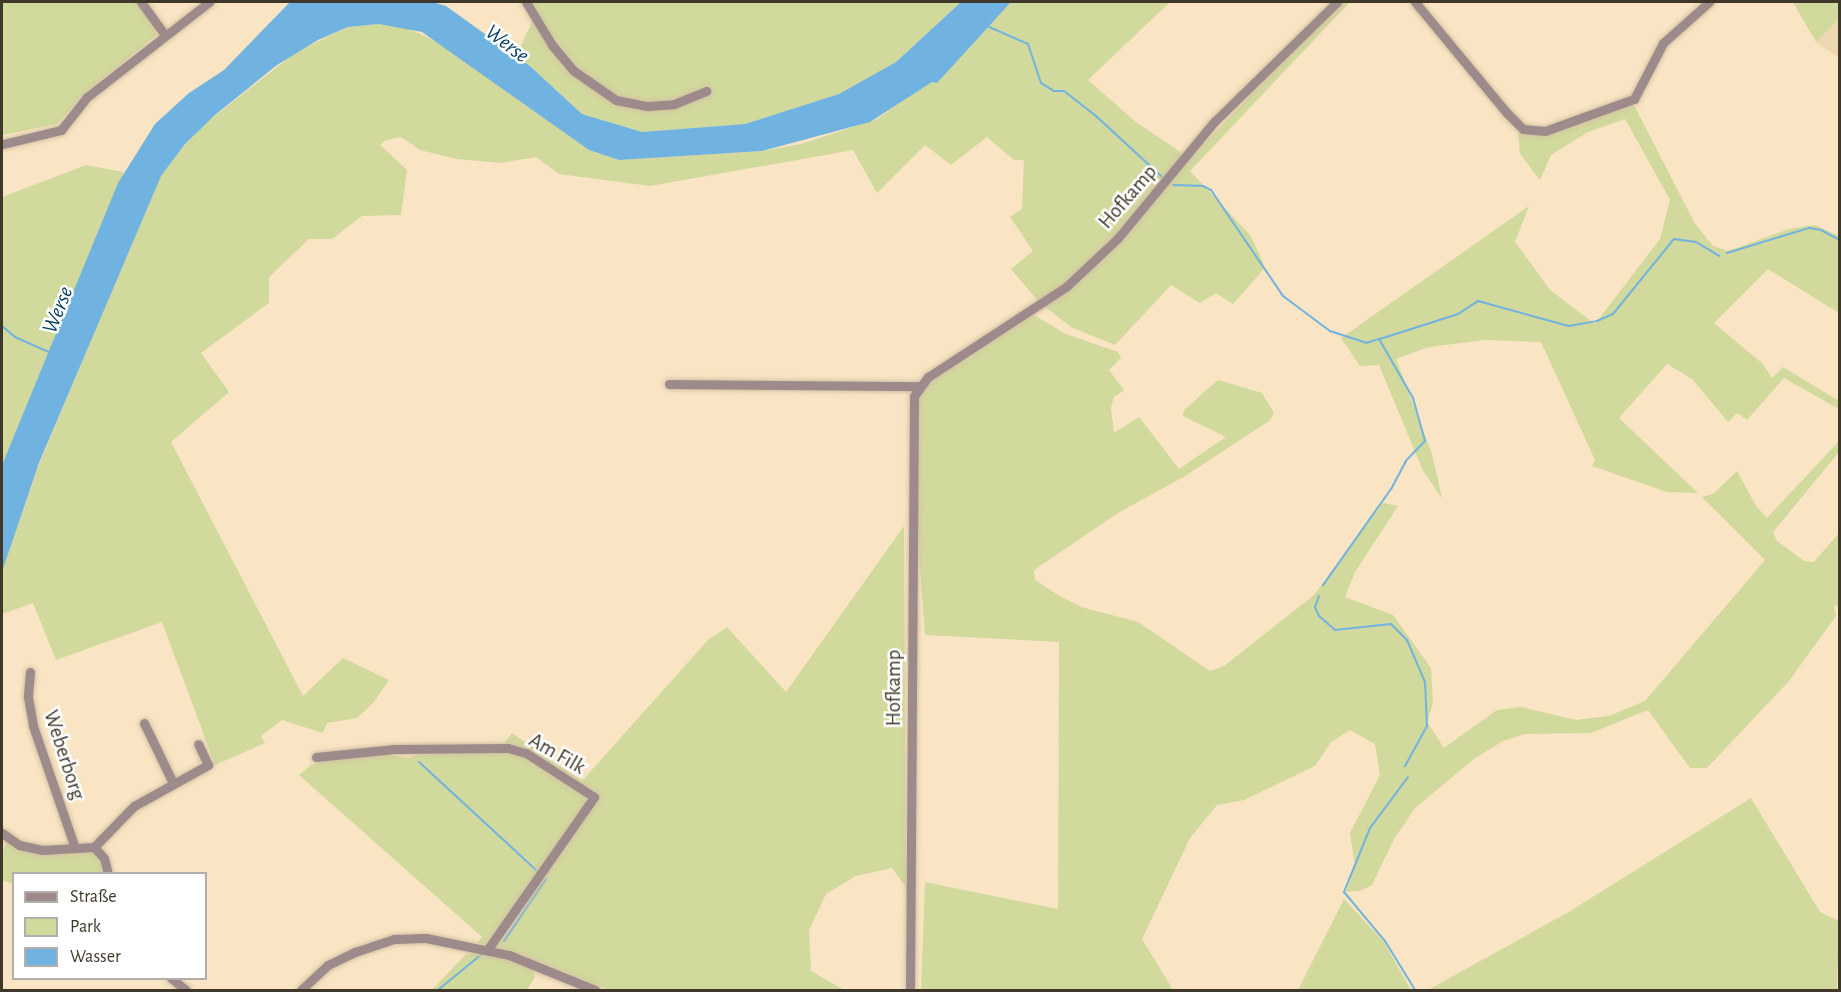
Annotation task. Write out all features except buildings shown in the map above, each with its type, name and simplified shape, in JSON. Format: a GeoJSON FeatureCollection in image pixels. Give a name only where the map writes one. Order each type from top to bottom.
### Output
{"type":"FeatureCollection","features":[{"type":"Feature","properties":{"kind":"street"},"geometry":{"type":"LineString","coordinates":[[141,2],[165,35]]}},
{"type":"Feature","properties":{"kind":"street"},"geometry":{"type":"LineString","coordinates":[[3,144],[61,130],[87,97],[208,2]]}},
{"type":"Feature","properties":{"kind":"street"},"geometry":{"type":"LineString","coordinates":[[526,2],[552,45],[574,71],[616,100],[648,106],[674,104],[706,91]]}},
{"type":"Feature","properties":{"kind":"street","name":"Hofkamp"},"geometry":{"type":"LineString","coordinates":[[910,990],[913,409],[919,386],[1067,286],[1118,238],[1214,122],[1337,2]]}},
{"type":"Feature","properties":{"kind":"street"},"geometry":{"type":"LineString","coordinates":[[1415,2],[1506,112],[1523,129],[1545,130],[1634,99],[1663,44],[1709,2]]}},
{"type":"Feature","properties":{"kind":"street"},"geometry":{"type":"LineString","coordinates":[[669,384],[919,386]]}},
{"type":"Feature","properties":{"kind":"street","name":"Weberborg"},"geometry":{"type":"LineString","coordinates":[[30,672],[28,697],[33,726],[75,849]]}},
{"type":"Feature","properties":{"kind":"street"},"geometry":{"type":"LineString","coordinates":[[144,723],[173,783]]}},
{"type":"Feature","properties":{"kind":"street"},"geometry":{"type":"LineString","coordinates":[[2,833],[19,845],[42,850],[94,847],[134,806],[208,765],[198,744]]}},
{"type":"Feature","properties":{"kind":"street","name":"Am Filk"},"geometry":{"type":"LineString","coordinates":[[316,757],[395,749],[508,748],[526,753],[594,797],[488,949]]}},
{"type":"Feature","properties":{"kind":"street"},"geometry":{"type":"LineString","coordinates":[[94,847],[104,858],[108,872]]}},
{"type":"Feature","properties":{"kind":"street"},"geometry":{"type":"LineString","coordinates":[[302,990],[328,965],[394,939],[426,938],[488,949],[595,990]]}},
{"type":"Feature","properties":{"kind":"street"},"geometry":{"type":"LineString","coordinates":[[174,980],[186,990]]}},
{"type":"Feature","properties":{"kind":"shaded area"},"geometry":{"type":"Polygon","coordinates":[[[1839,19],[1839,58],[1816,42],[1839,19]]]}},
{"type":"Feature","properties":{"kind":"green space"},"geometry":{"type":"Polygon","coordinates":[[[2,2],[136,2],[157,29],[156,36],[88,90],[57,124],[2,135],[2,2]]]}},
{"type":"Feature","properties":{"kind":"green space"},"geometry":{"type":"Polygon","coordinates":[[[529,2],[961,2],[896,62],[839,94],[745,124],[642,132],[582,114],[531,67],[515,58],[534,18],[529,2]]]}},
{"type":"Feature","properties":{"kind":"green space"},"geometry":{"type":"Polygon","coordinates":[[[1011,2],[1170,2],[1088,80],[1136,122],[1179,151],[1186,163],[1339,2],[1350,2],[1190,171],[1250,235],[1263,262],[1264,269],[1233,304],[1216,293],[1200,303],[1171,285],[1115,345],[1071,327],[1039,302],[1011,269],[1033,251],[1010,217],[1022,209],[1024,160],[1014,160],[987,137],[951,165],[925,145],[877,193],[853,150],[650,186],[559,174],[536,157],[501,163],[457,159],[420,150],[401,137],[386,140],[380,145],[407,170],[401,215],[362,216],[332,239],[309,239],[269,277],[269,303],[201,353],[229,392],[171,442],[303,696],[343,658],[389,680],[373,703],[357,718],[327,723],[323,733],[282,720],[261,736],[265,743],[215,765],[162,622],[56,660],[33,603],[2,614],[2,572],[37,470],[155,186],[172,159],[201,127],[296,52],[348,27],[379,24],[405,27],[439,43],[589,150],[619,160],[762,151],[801,144],[877,119],[950,67],[1011,2]]]}},
{"type":"Feature","properties":{"kind":"green space"},"geometry":{"type":"Polygon","coordinates":[[[1793,2],[1839,2],[1839,19],[1816,42],[1793,2]]]}},
{"type":"Feature","properties":{"kind":"green space"},"geometry":{"type":"Polygon","coordinates":[[[1634,105],[1694,222],[1713,246],[1728,251],[1789,229],[1815,225],[1839,236],[1839,313],[1768,269],[1714,323],[1763,364],[1772,378],[1783,367],[1839,401],[1839,409],[1784,378],[1747,420],[1737,413],[1728,422],[1692,379],[1667,364],[1619,418],[1698,493],[1667,492],[1592,466],[1595,460],[1541,342],[1485,340],[1429,347],[1396,359],[1432,454],[1442,498],[1423,471],[1379,365],[1360,366],[1341,338],[1529,206],[1515,242],[1550,290],[1595,324],[1660,239],[1670,200],[1625,119],[1588,132],[1551,155],[1540,180],[1520,154],[1518,133],[1545,135],[1634,105]]]}},
{"type":"Feature","properties":{"kind":"green space"},"geometry":{"type":"Polygon","coordinates":[[[86,165],[124,172],[2,465],[2,197],[86,165]]]}},
{"type":"Feature","properties":{"kind":"green space"},"geometry":{"type":"Polygon","coordinates":[[[1034,315],[1066,334],[1118,352],[1121,358],[1109,370],[1124,390],[1114,397],[1111,408],[1114,433],[1139,417],[1179,469],[1226,437],[1183,416],[1184,410],[1218,380],[1262,393],[1274,413],[1269,421],[1185,476],[1118,513],[1034,570],[1035,580],[1058,595],[1081,607],[1138,622],[1210,671],[1224,666],[1314,595],[1383,503],[1398,506],[1355,572],[1345,597],[1393,615],[1431,668],[1433,703],[1427,722],[1444,748],[1497,710],[1521,707],[1576,720],[1609,716],[1645,701],[1765,560],[1702,497],[1713,494],[1737,471],[1756,506],[1767,518],[1839,441],[1839,452],[1773,532],[1777,541],[1804,561],[1814,562],[1839,533],[1839,607],[1834,605],[1836,616],[1789,681],[1707,768],[1690,768],[1648,710],[1591,733],[1525,734],[1503,741],[1474,759],[1415,808],[1394,839],[1372,885],[1360,891],[1346,892],[1355,866],[1350,833],[1380,775],[1375,744],[1350,730],[1331,742],[1315,766],[1244,800],[1217,805],[1190,838],[1142,939],[1173,990],[921,990],[925,882],[1058,909],[1059,642],[925,635],[917,525],[918,400],[922,390],[932,380],[1034,315]]]}},
{"type":"Feature","properties":{"kind":"green space"},"geometry":{"type":"Polygon","coordinates":[[[904,526],[906,887],[892,868],[856,876],[826,894],[809,930],[811,971],[844,990],[609,990],[515,952],[477,943],[482,937],[299,775],[311,765],[332,758],[375,753],[408,758],[421,754],[496,753],[512,733],[582,781],[708,640],[727,627],[786,692],[904,526]]]}},
{"type":"Feature","properties":{"kind":"green space"},"geometry":{"type":"Polygon","coordinates":[[[1751,798],[1820,912],[1839,921],[1837,990],[1428,990],[1567,913],[1751,798]]]}},
{"type":"Feature","properties":{"kind":"green space"},"geometry":{"type":"Polygon","coordinates":[[[7,838],[19,845],[94,847],[107,872],[12,872],[12,884],[2,880],[2,854],[7,838]]]}},
{"type":"Feature","properties":{"kind":"green space"},"geometry":{"type":"Polygon","coordinates":[[[1344,899],[1384,942],[1411,990],[1298,990],[1344,899]]]}},
{"type":"Feature","properties":{"kind":"green space"},"geometry":{"type":"Polygon","coordinates":[[[480,951],[533,969],[535,977],[527,990],[432,990],[465,955],[480,951]]]}},
{"type":"Feature","properties":{"kind":"water"},"geometry":{"type":"Polygon","coordinates":[[[290,2],[432,2],[446,6],[531,67],[582,114],[642,132],[745,124],[839,94],[896,62],[961,2],[1011,2],[937,83],[932,82],[870,122],[762,151],[619,160],[589,150],[422,32],[379,24],[348,27],[318,40],[277,65],[215,115],[185,144],[161,176],[39,463],[2,572],[2,465],[118,183],[155,124],[189,93],[224,70],[290,2]]]}},
{"type":"Feature","properties":{"kind":"waterway"},"geometry":{"type":"LineString","coordinates":[[987,26],[1028,44],[1041,83],[1054,91],[1064,91],[1096,116],[1162,177]]}},
{"type":"Feature","properties":{"kind":"waterway"},"geometry":{"type":"LineString","coordinates":[[1173,185],[1203,186],[1211,190],[1283,296],[1330,331],[1366,343],[1379,339],[1413,398],[1425,441],[1406,461],[1391,489],[1323,585]]}},
{"type":"Feature","properties":{"kind":"waterway"},"geometry":{"type":"LineString","coordinates":[[1727,253],[1809,228],[1821,230],[1840,240]]}},
{"type":"Feature","properties":{"kind":"waterway"},"geometry":{"type":"LineString","coordinates":[[1380,339],[1458,314],[1478,301],[1569,326],[1597,321],[1613,314],[1674,239],[1696,242],[1719,256]]}},
{"type":"Feature","properties":{"kind":"waterway"},"geometry":{"type":"LineString","coordinates":[[2,326],[15,337],[51,353]]}},
{"type":"Feature","properties":{"kind":"waterway"},"geometry":{"type":"LineString","coordinates":[[1319,596],[1315,607],[1319,616],[1335,630],[1391,624],[1407,640],[1425,682],[1427,726],[1405,766]]}},
{"type":"Feature","properties":{"kind":"waterway"},"geometry":{"type":"LineString","coordinates":[[419,762],[538,872]]}},
{"type":"Feature","properties":{"kind":"waterway"},"geometry":{"type":"LineString","coordinates":[[1408,777],[1370,828],[1344,892],[1385,941],[1415,990]]}},
{"type":"Feature","properties":{"kind":"waterway"},"geometry":{"type":"LineString","coordinates":[[504,941],[546,879]]}},
{"type":"Feature","properties":{"kind":"waterway"},"geometry":{"type":"LineString","coordinates":[[438,990],[483,953]]}},
{"type":"Feature","properties":{"kind":"water label","name":"Werse"},"geometry":{"type":"Point","coordinates":[507,44]}},
{"type":"Feature","properties":{"kind":"water label","name":"Werse"},"geometry":{"type":"Point","coordinates":[58,310]}}]}
